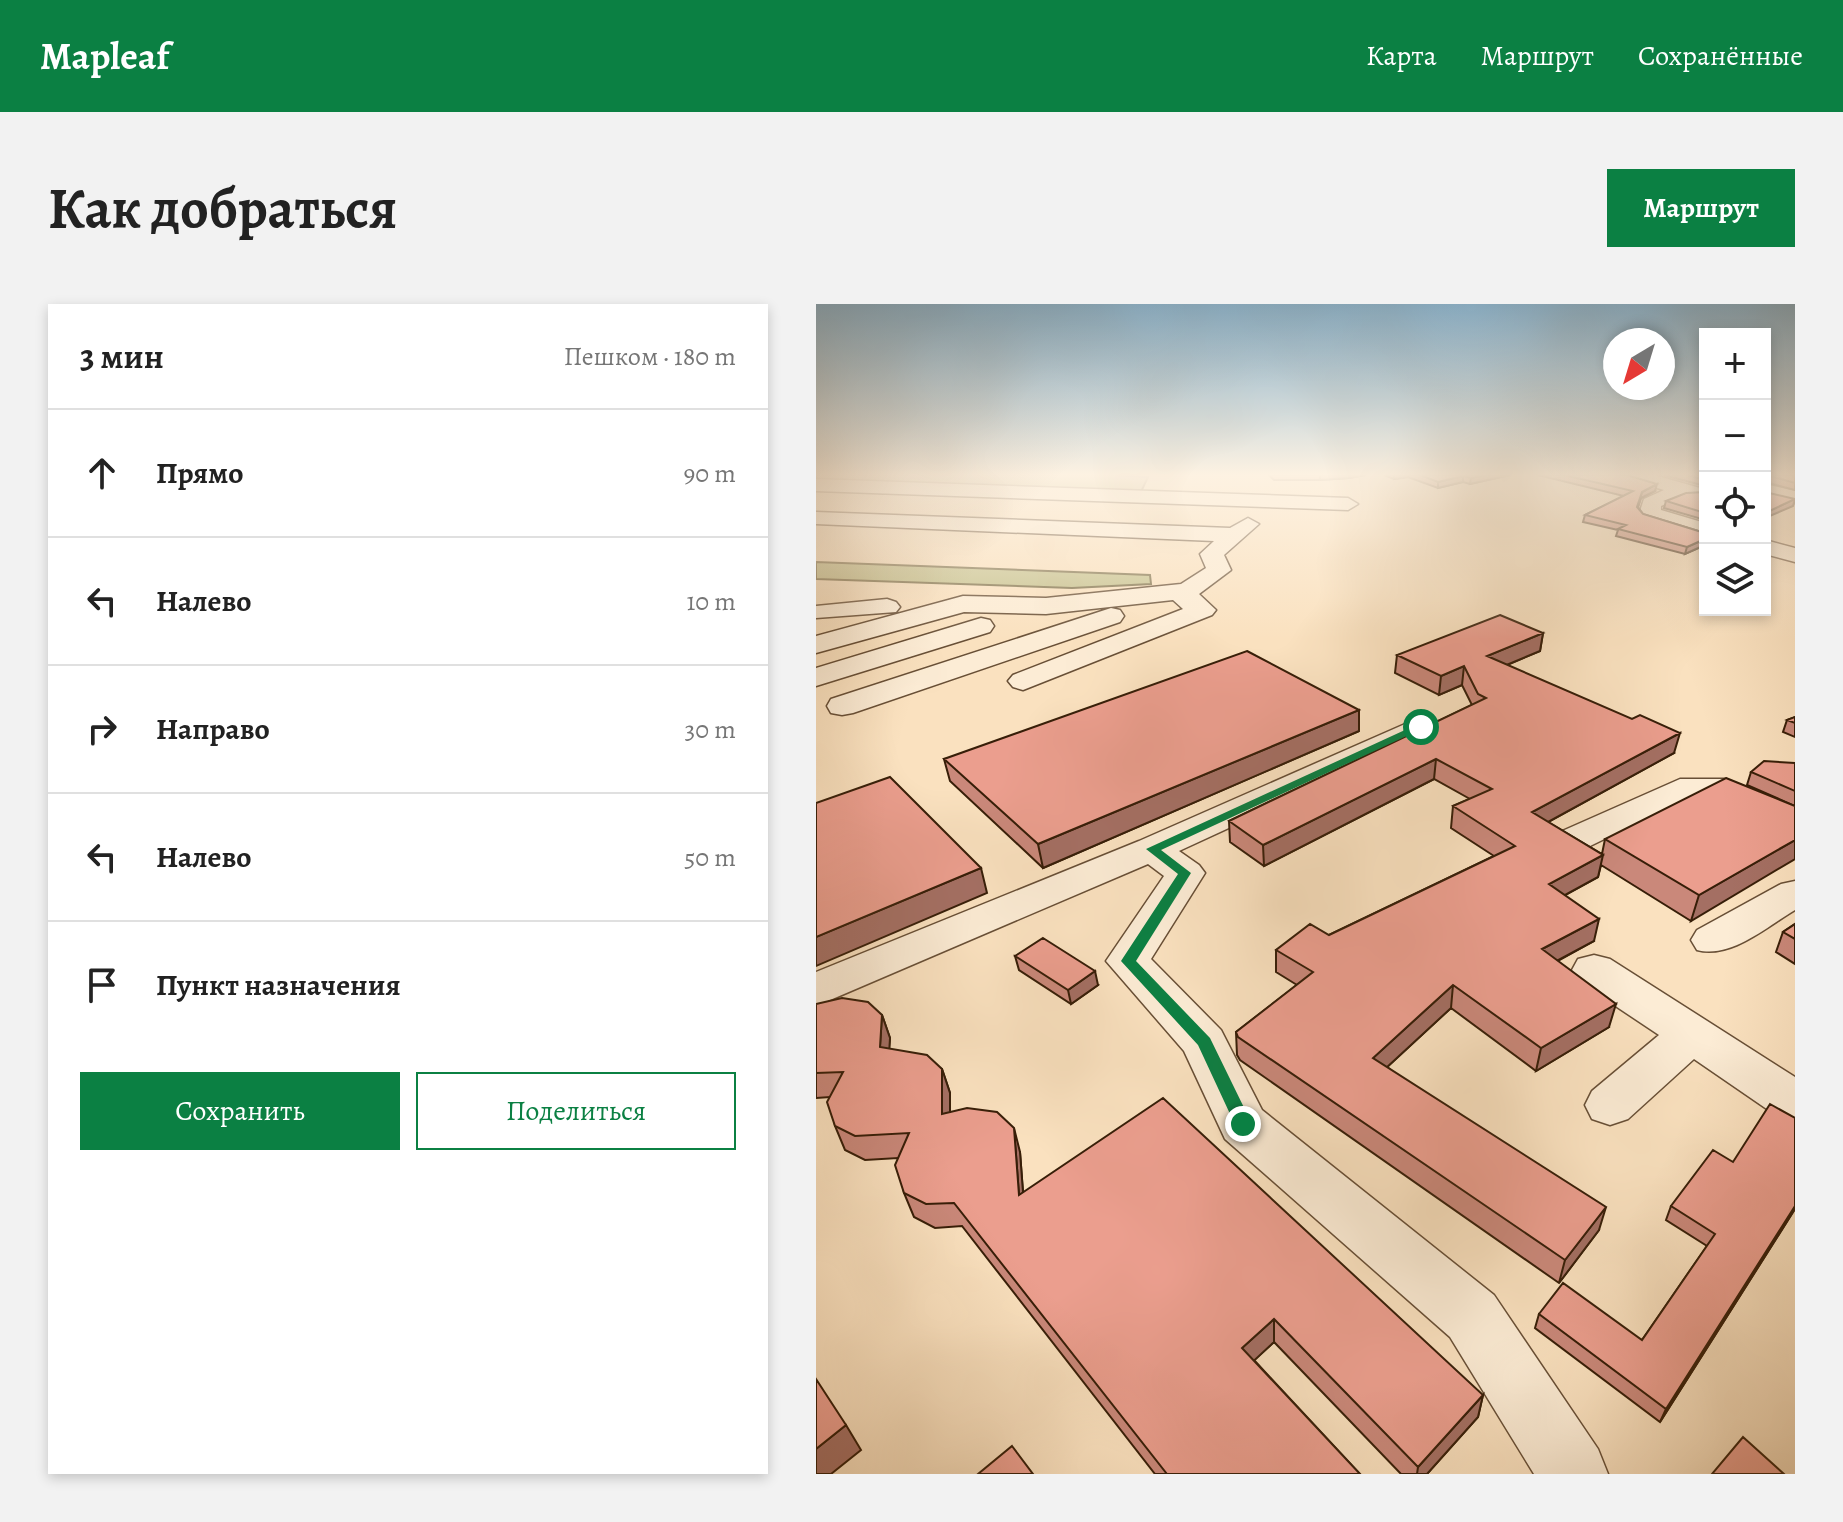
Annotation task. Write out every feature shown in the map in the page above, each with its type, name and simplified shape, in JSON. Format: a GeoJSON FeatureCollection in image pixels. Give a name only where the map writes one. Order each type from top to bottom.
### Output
{"type":"FeatureCollection","features":[{"type":"Feature","properties":{"kind":"street"},"geometry":{"type":"LineString","coordinates":[[1101,530],[1233,535]]}},
{"type":"Feature","properties":{"kind":"street"},"geometry":{"type":"LineString","coordinates":[[816,535],[1212,554],[1240,530]]}},
{"type":"Feature","properties":{"kind":"street"},"geometry":{"type":"LineString","coordinates":[[1771,549],[1795,555]]}},
{"type":"Feature","properties":{"kind":"street"},"geometry":{"type":"LineString","coordinates":[[842,706],[1187,591],[1219,570],[1212,554]]}},
{"type":"Feature","properties":{"kind":"street"},"geometry":{"type":"LineString","coordinates":[[822,612],[963,604],[1046,606],[1187,591]]}},
{"type":"Feature","properties":{"kind":"street"},"geometry":{"type":"LineString","coordinates":[[1023,681],[1203,610],[1185,599],[1187,591]]}},
{"type":"Feature","properties":{"kind":"street"},"geometry":{"type":"LineString","coordinates":[[816,645],[963,604]]}},
{"type":"Feature","properties":{"kind":"street"},"geometry":{"type":"LineString","coordinates":[[816,677],[1046,606]]}},
{"type":"Feature","properties":{"kind":"street"},"geometry":{"type":"LineString","coordinates":[[816,990],[1152,849],[1421,727]]}},
{"type":"Feature","properties":{"kind":"street"},"geometry":{"type":"LineString","coordinates":[[1573,840],[1680,789],[1725,789],[1795,820]]}},
{"type":"Feature","properties":{"kind":"street"},"geometry":{"type":"LineString","coordinates":[[1152,849],[1185,873],[1128,961],[1204,1042],[1243,1124],[1472,1316],[1573,1474]]}},
{"type":"Feature","properties":{"kind":"street"},"geometry":{"type":"LineString","coordinates":[[1712,940],[1795,893]]}},
{"type":"Feature","properties":{"kind":"street"},"geometry":{"type":"LineString","coordinates":[[1594,970],[1795,1102]]}},
{"type":"Feature","properties":{"kind":"street"},"geometry":{"type":"LineString","coordinates":[[1610,1105],[1691,1035]]}},
{"type":"Feature","properties":{"kind":"shaded area"},"geometry":{"type":"Polygon","coordinates":[[[816,562],[1150,575],[1151,584],[1072,588],[816,579],[816,562]]]}},
{"type":"Feature","properties":{"kind":"building"},"geometry":{"type":"Polygon","coordinates":[[[1620,530],[1694,530],[1699,531],[1699,542],[1687,547],[1620,530]]]}},
{"type":"Feature","properties":{"kind":"building"},"geometry":{"type":"Polygon","coordinates":[[[1500,615],[1543,633],[1487,656],[1632,719],[1640,715],[1680,733],[1532,812],[1603,855],[1549,884],[1599,919],[1542,949],[1616,1004],[1541,1048],[1453,985],[1373,1058],[1606,1207],[1565,1260],[1238,1037],[1236,1032],[1313,972],[1276,950],[1310,924],[1329,935],[1515,846],[1453,806],[1492,789],[1436,759],[1263,845],[1229,821],[1486,698],[1478,694],[1464,666],[1441,676],[1397,655],[1500,615]]]}},
{"type":"Feature","properties":{"kind":"building"},"geometry":{"type":"Polygon","coordinates":[[[1247,651],[1359,710],[1038,844],[944,759],[1247,651]]]}},
{"type":"Feature","properties":{"kind":"building"},"geometry":{"type":"Polygon","coordinates":[[[1764,761],[1795,763],[1795,791],[1751,772],[1764,761]]]}},
{"type":"Feature","properties":{"kind":"building"},"geometry":{"type":"Polygon","coordinates":[[[890,777],[981,868],[816,937],[816,803],[890,777]]]}},
{"type":"Feature","properties":{"kind":"building"},"geometry":{"type":"Polygon","coordinates":[[[1726,778],[1795,806],[1795,840],[1699,895],[1605,839],[1726,778]]]}},
{"type":"Feature","properties":{"kind":"building"},"geometry":{"type":"Polygon","coordinates":[[[1795,924],[1795,939],[1783,932],[1795,924]]]}},
{"type":"Feature","properties":{"kind":"building"},"geometry":{"type":"Polygon","coordinates":[[[1043,938],[1095,971],[1068,990],[1015,956],[1043,938]]]}},
{"type":"Feature","properties":{"kind":"building"},"geometry":{"type":"Polygon","coordinates":[[[842,998],[868,1002],[882,1015],[880,1047],[927,1055],[942,1069],[942,1114],[967,1108],[997,1112],[1014,1128],[1019,1195],[1163,1098],[1483,1395],[1418,1467],[1274,1319],[1242,1348],[1360,1474],[1167,1474],[954,1203],[926,1204],[904,1193],[895,1165],[909,1133],[855,1136],[835,1126],[827,1102],[843,1072],[816,1073],[816,1004],[842,998]]]}},
{"type":"Feature","properties":{"kind":"building"},"geometry":{"type":"Polygon","coordinates":[[[1770,1104],[1795,1118],[1795,1206],[1666,1409],[1539,1314],[1563,1283],[1642,1340],[1715,1234],[1671,1206],[1713,1150],[1733,1162],[1770,1104]]]}},
{"type":"Feature","properties":{"kind":"building"},"geometry":{"type":"Polygon","coordinates":[[[816,1379],[846,1425],[816,1449],[816,1379]]]}},
{"type":"Feature","properties":{"kind":"building"},"geometry":{"type":"Polygon","coordinates":[[[1743,1437],[1784,1474],[1712,1474],[1743,1437]]]}},
{"type":"Feature","properties":{"kind":"building"},"geometry":{"type":"Polygon","coordinates":[[[1012,1446],[1033,1474],[978,1474],[1012,1446]]]}},
{"type":"Feature","properties":{"kind":"route"},"geometry":{"type":"LineString","coordinates":[[1243,1124],[1204,1042],[1128,961],[1185,873],[1152,849],[1421,727]]}}]}
